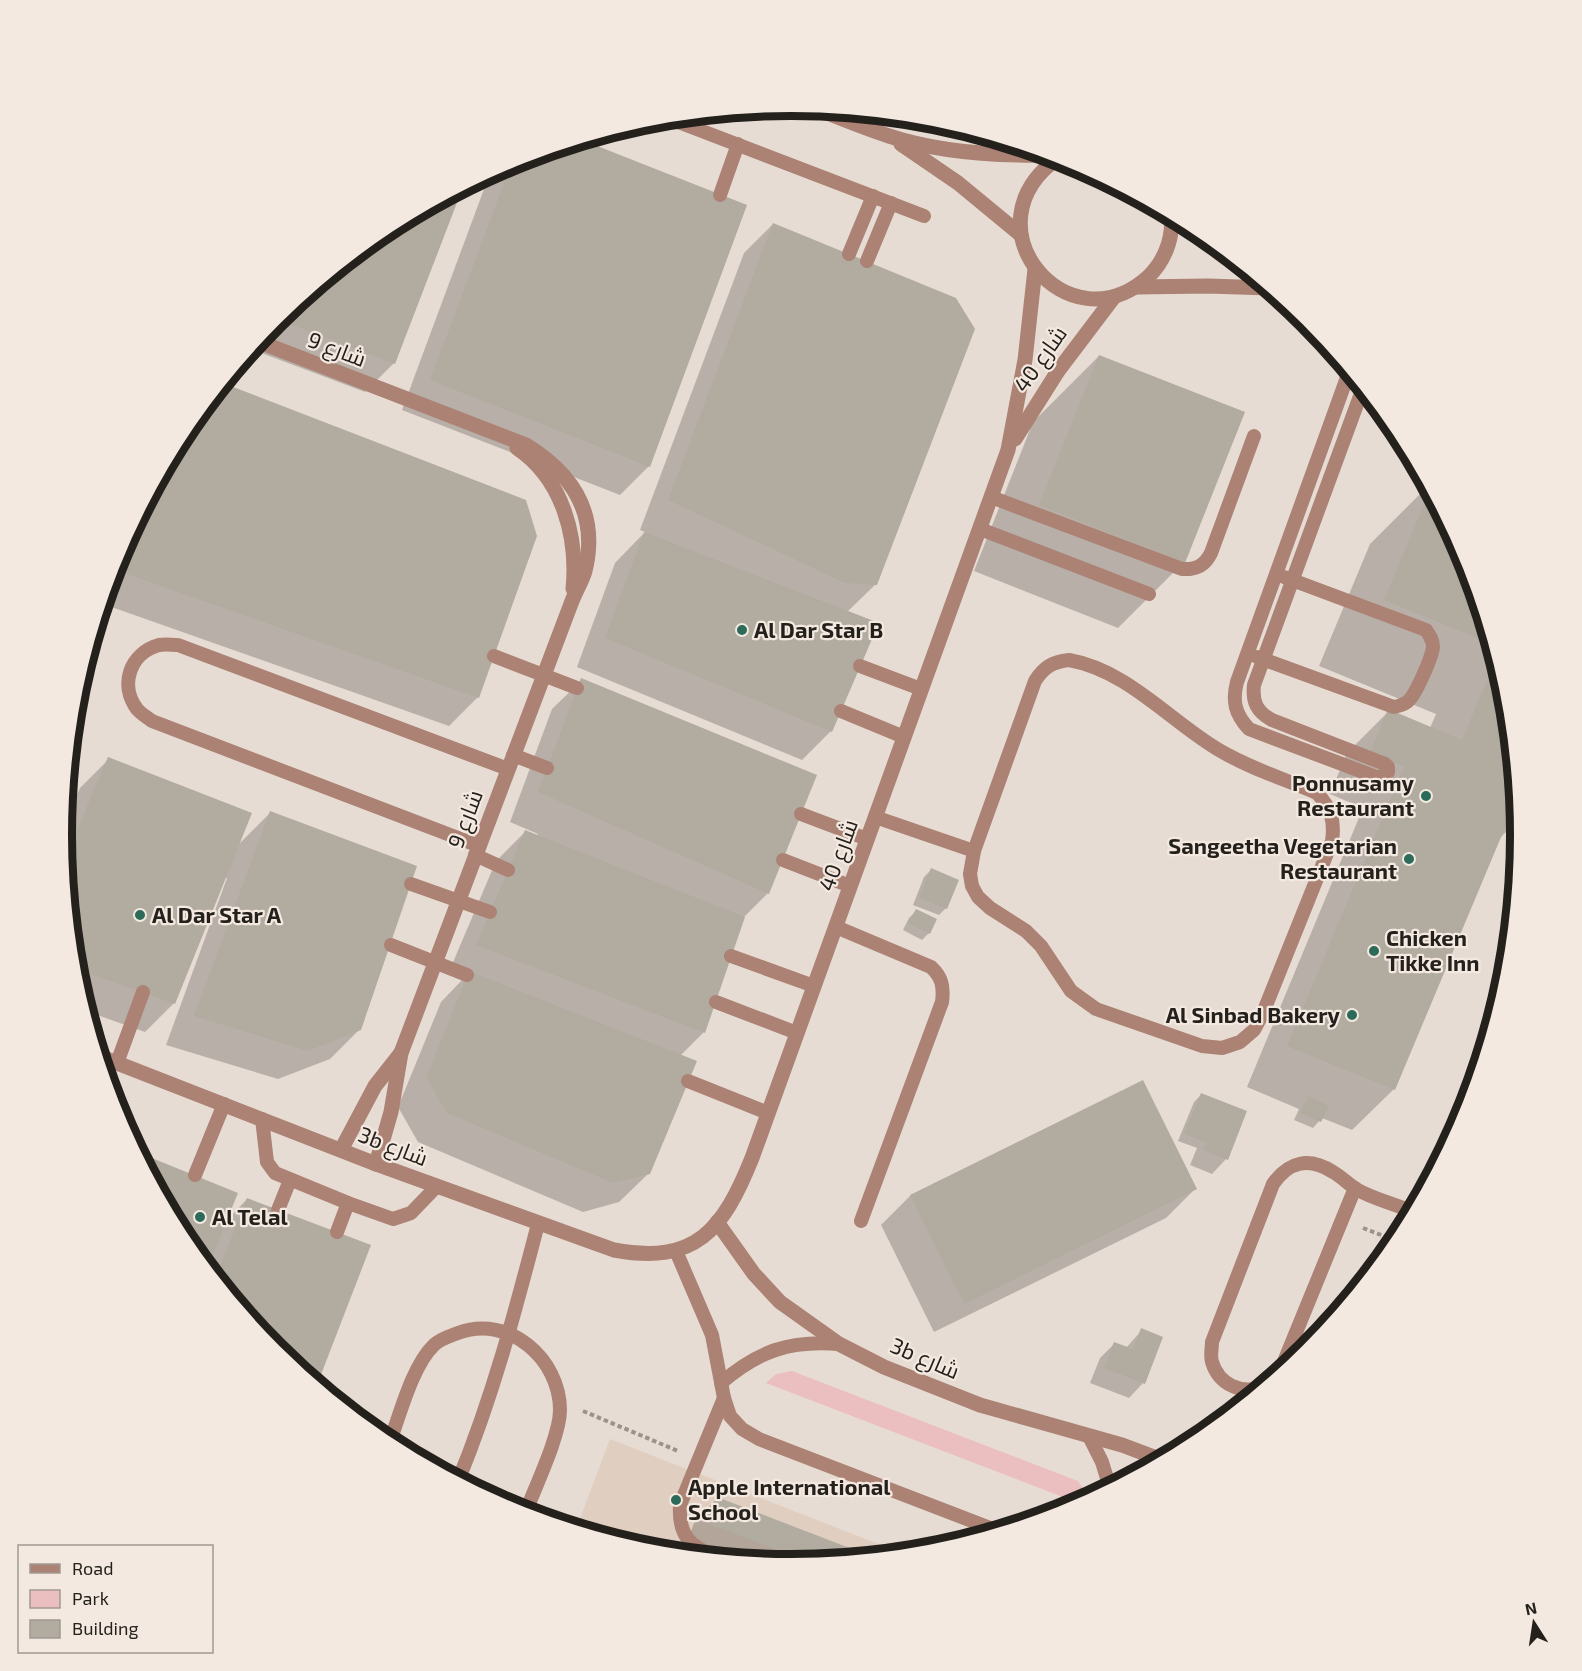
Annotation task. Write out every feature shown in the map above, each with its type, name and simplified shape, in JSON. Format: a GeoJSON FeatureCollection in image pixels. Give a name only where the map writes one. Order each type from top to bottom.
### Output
{"type":"FeatureCollection","features":[{"type":"Feature","properties":{"kind":"street"},"geometry":{"type":"LineString","coordinates":[[842,118],[891,137],[933,147],[975,153],[1019,154]]}},
{"type":"Feature","properties":{"kind":"street"},"geometry":{"type":"LineString","coordinates":[[891,137],[958,183],[1021,235]]}},
{"type":"Feature","properties":{"kind":"street"},"geometry":{"type":"LineString","coordinates":[[1048,165],[1042,169],[1029,189],[1021,211],[1021,235],[1026,253],[1035,269],[1051,284],[1070,294],[1092,299],[1114,297],[1137,287],[1155,270],[1168,248],[1171,226]]}},
{"type":"Feature","properties":{"kind":"street","name":"شارع 40"},"geometry":{"type":"LineString","coordinates":[[676,1251],[696,1243],[717,1222],[730,1205],[742,1182],[836,927],[1008,450],[1025,360],[1035,269]]}},
{"type":"Feature","properties":{"kind":"street"},"geometry":{"type":"LineString","coordinates":[[1137,287],[1208,285],[1256,287]]}},
{"type":"Feature","properties":{"kind":"street","name":"شارع 40"},"geometry":{"type":"LineString","coordinates":[[1008,450],[1058,371],[1114,297]]}},
{"type":"Feature","properties":{"kind":"street","name":"شارع 9"},"geometry":{"type":"LineString","coordinates":[[266,345],[501,437],[524,452],[542,471],[564,510],[573,544],[572,601],[401,1053],[391,1112],[376,1164]]}},
{"type":"Feature","properties":{"kind":"street","name":"شارع 9"},"geometry":{"type":"LineString","coordinates":[[340,1150],[375,1086],[401,1053]]}},
{"type":"Feature","properties":{"kind":"street","name":"3b شارع"},"geometry":{"type":"LineString","coordinates":[[108,1059],[376,1164],[614,1250],[652,1255],[676,1251]]}},
{"type":"Feature","properties":{"kind":"street","name":"3b شارع"},"geometry":{"type":"LineString","coordinates":[[717,1222],[754,1274],[780,1302],[839,1344],[884,1367],[980,1405],[1122,1445],[1152,1456]]}},
{"type":"Feature","properties":{"kind":"lane"},"geometry":{"type":"LineString","coordinates":[[686,125],[924,216]]}},
{"type":"Feature","properties":{"kind":"lane"},"geometry":{"type":"LineString","coordinates":[[720,195],[738,144]]}},
{"type":"Feature","properties":{"kind":"lane"},"geometry":{"type":"LineString","coordinates":[[849,254],[873,196]]}},
{"type":"Feature","properties":{"kind":"lane"},"geometry":{"type":"LineString","coordinates":[[867,261],[891,203]]}},
{"type":"Feature","properties":{"kind":"lane"},"geometry":{"type":"LineString","coordinates":[[1346,379],[1237,682],[1234,703],[1242,721],[1249,729],[1379,778],[1388,772],[1385,764],[1265,716],[1254,702],[1253,694],[1254,685],[1360,397]]}},
{"type":"Feature","properties":{"kind":"lane"},"geometry":{"type":"LineString","coordinates":[[991,497],[1182,569],[1192,570],[1201,566],[1211,553],[1254,436]]}},
{"type":"Feature","properties":{"kind":"lane"},"geometry":{"type":"LineString","coordinates":[[980,528],[1149,594]]}},
{"type":"Feature","properties":{"kind":"lane"},"geometry":{"type":"LineString","coordinates":[[1247,654],[1394,706],[1401,706],[1413,697],[1431,654],[1433,645],[1426,630],[1276,574]]}},
{"type":"Feature","properties":{"kind":"lane"},"geometry":{"type":"LineString","coordinates":[[508,870],[477,850],[152,721],[138,711],[129,696],[127,679],[133,663],[145,651],[153,647],[161,644],[178,645],[510,762],[547,768]]}},
{"type":"Feature","properties":{"kind":"lane"},"geometry":{"type":"LineString","coordinates":[[494,656],[577,688]]}},
{"type":"Feature","properties":{"kind":"lane"},"geometry":{"type":"LineString","coordinates":[[1069,660],[1082,662],[1122,681],[1191,732],[1221,751],[1317,793],[1326,803],[1332,815],[1334,828],[1332,842],[1254,1030],[1240,1042],[1222,1048],[1202,1046],[1096,1009],[1084,1002],[1071,991],[1041,946],[1026,931],[990,908],[978,897],[972,886],[970,874],[974,851],[1035,681],[1043,669],[1055,662],[1069,660]]}},
{"type":"Feature","properties":{"kind":"lane"},"geometry":{"type":"LineString","coordinates":[[860,666],[921,689]]}},
{"type":"Feature","properties":{"kind":"lane"},"geometry":{"type":"LineString","coordinates":[[841,711],[904,737]]}},
{"type":"Feature","properties":{"kind":"lane"},"geometry":{"type":"LineString","coordinates":[[801,814],[867,839]]}},
{"type":"Feature","properties":{"kind":"lane"},"geometry":{"type":"LineString","coordinates":[[875,817],[974,851]]}},
{"type":"Feature","properties":{"kind":"lane"},"geometry":{"type":"LineString","coordinates":[[783,860],[850,886]]}},
{"type":"Feature","properties":{"kind":"lane"},"geometry":{"type":"LineString","coordinates":[[411,884],[490,912]]}},
{"type":"Feature","properties":{"kind":"lane"},"geometry":{"type":"LineString","coordinates":[[836,927],[931,967],[938,974],[942,983],[942,1002],[861,1221]]}},
{"type":"Feature","properties":{"kind":"lane"},"geometry":{"type":"LineString","coordinates":[[391,945],[467,975]]}},
{"type":"Feature","properties":{"kind":"lane"},"geometry":{"type":"LineString","coordinates":[[731,956],[814,986]]}},
{"type":"Feature","properties":{"kind":"lane"},"geometry":{"type":"LineString","coordinates":[[117,1063],[143,992]]}},
{"type":"Feature","properties":{"kind":"lane"},"geometry":{"type":"LineString","coordinates":[[716,1002],[797,1033]]}},
{"type":"Feature","properties":{"kind":"lane"},"geometry":{"type":"LineString","coordinates":[[688,1081],[768,1113]]}},
{"type":"Feature","properties":{"kind":"lane"},"geometry":{"type":"LineString","coordinates":[[195,1175],[224,1104]]}},
{"type":"Feature","properties":{"kind":"lane"},"geometry":{"type":"LineString","coordinates":[[262,1119],[267,1162],[275,1173],[387,1218],[400,1218],[411,1214],[437,1186]]}},
{"type":"Feature","properties":{"kind":"lane"},"geometry":{"type":"LineString","coordinates":[[1248,1390],[1233,1388],[1219,1377],[1211,1360],[1212,1342],[1273,1185],[1280,1174],[1291,1166],[1304,1163],[1317,1165],[1332,1171],[1355,1188],[1405,1209]]}},
{"type":"Feature","properties":{"kind":"lane"},"geometry":{"type":"LineString","coordinates":[[278,1210],[290,1180]]}},
{"type":"Feature","properties":{"kind":"lane"},"geometry":{"type":"LineString","coordinates":[[1286,1356],[1355,1188]]}},
{"type":"Feature","properties":{"kind":"lane"},"geometry":{"type":"LineString","coordinates":[[337,1232],[348,1203]]}},
{"type":"Feature","properties":{"kind":"lane"},"geometry":{"type":"LineString","coordinates":[[461,1474],[488,1405],[538,1224]]}},
{"type":"Feature","properties":{"kind":"lane"},"geometry":{"type":"LineString","coordinates":[[676,1251],[712,1335],[729,1416],[742,1430],[759,1439],[987,1527]]}},
{"type":"Feature","properties":{"kind":"lane"},"geometry":{"type":"LineString","coordinates":[[393,1434],[420,1361],[435,1344],[465,1330],[485,1328],[510,1332],[538,1354],[546,1364],[560,1401],[558,1425],[529,1505]]}},
{"type":"Feature","properties":{"kind":"lane"},"geometry":{"type":"LineString","coordinates":[[721,1383],[740,1366],[763,1353],[788,1345],[813,1342],[839,1344]]}},
{"type":"Feature","properties":{"kind":"lane"},"geometry":{"type":"LineString","coordinates":[[697,1548],[691,1544],[683,1532],[679,1519],[680,1505],[724,1398]]}},
{"type":"Feature","properties":{"kind":"lane"},"geometry":{"type":"LineString","coordinates":[[1089,1436],[1102,1462],[1108,1481]]}},
{"type":"Feature","properties":{"kind":"path"},"geometry":{"type":"LineString","coordinates":[[560,1401],[698,1460]]}},
{"type":"Feature","properties":{"kind":"shaded area","name":"Apple International School"},"geometry":{"type":"Polygon","coordinates":[[[610,1439],[888,1548],[791,1555],[744,1553],[651,1541],[579,1522],[610,1439]]]}},
{"type":"Feature","properties":{"kind":"green space"},"geometry":{"type":"Polygon","coordinates":[[[792,1371],[1078,1481],[1085,1491],[1068,1499],[766,1383],[776,1374],[792,1371]]]}},
{"type":"Feature","properties":{"kind":"building"},"geometry":{"type":"Polygon","coordinates":[[[594,145],[747,205],[650,467],[430,380],[507,175],[594,145]]]}},
{"type":"Feature","properties":{"kind":"building"},"geometry":{"type":"Polygon","coordinates":[[[458,199],[395,364],[287,323],[353,265],[392,238],[458,199]]]}},
{"type":"Feature","properties":{"kind":"building"},"geometry":{"type":"Polygon","coordinates":[[[773,223],[956,298],[975,329],[877,585],[845,583],[668,500],[773,223]]]}},
{"type":"Feature","properties":{"kind":"building"},"geometry":{"type":"Polygon","coordinates":[[[1099,355],[1245,412],[1185,563],[1039,505],[1099,355]]]}},
{"type":"Feature","properties":{"kind":"building"},"geometry":{"type":"Polygon","coordinates":[[[230,386],[526,500],[537,536],[479,698],[122,572],[146,517],[168,476],[193,436],[230,386]]]}},
{"type":"Feature","properties":{"kind":"building"},"geometry":{"type":"Polygon","coordinates":[[[1426,499],[1455,560],[1483,640],[1384,600],[1426,499]]]}},
{"type":"Feature","properties":{"kind":"building","name":"Al Dar Star B"},"geometry":{"type":"Polygon","coordinates":[[[644,532],[879,623],[832,732],[605,638],[644,532]]]}},
{"type":"Feature","properties":{"kind":"building"},"geometry":{"type":"Polygon","coordinates":[[[1491,672],[1504,742],[1509,818],[1395,1090],[1287,1046],[1404,767],[1370,753],[1388,709],[1462,740],[1491,672]]]}},
{"type":"Feature","properties":{"kind":"building"},"geometry":{"type":"Polygon","coordinates":[[[581,678],[817,775],[769,894],[538,792],[581,678]]]}},
{"type":"Feature","properties":{"kind":"building","name":"Al Dar Star A"},"geometry":{"type":"Polygon","coordinates":[[[108,757],[252,813],[175,1004],[85,972],[78,929],[72,842],[108,757]]]}},
{"type":"Feature","properties":{"kind":"building"},"geometry":{"type":"Polygon","coordinates":[[[270,811],[417,866],[361,1030],[308,1051],[194,1016],[270,811]]]}},
{"type":"Feature","properties":{"kind":"building"},"geometry":{"type":"Polygon","coordinates":[[[525,830],[745,917],[705,1033],[476,945],[525,830]]]}},
{"type":"Feature","properties":{"kind":"building"},"geometry":{"type":"Polygon","coordinates":[[[931,868],[959,880],[947,909],[919,898],[931,868]]]}},
{"type":"Feature","properties":{"kind":"building"},"geometry":{"type":"Polygon","coordinates":[[[916,909],[937,919],[930,934],[908,923],[916,909]]]}},
{"type":"Feature","properties":{"kind":"building"},"geometry":{"type":"Polygon","coordinates":[[[469,971],[697,1061],[650,1174],[613,1183],[447,1113],[426,1078],[469,971]]]}},
{"type":"Feature","properties":{"kind":"building"},"geometry":{"type":"Polygon","coordinates":[[[1143,1080],[1197,1189],[964,1304],[910,1195],[1143,1080]]]}},
{"type":"Feature","properties":{"kind":"building"},"geometry":{"type":"Polygon","coordinates":[[[1201,1093],[1247,1111],[1228,1160],[1203,1150],[1206,1142],[1184,1134],[1201,1093]]]}},
{"type":"Feature","properties":{"kind":"building"},"geometry":{"type":"Polygon","coordinates":[[[1308,1096],[1329,1106],[1321,1122],[1300,1113],[1308,1096]]]}},
{"type":"Feature","properties":{"kind":"building","name":"Al Telal"},"geometry":{"type":"Polygon","coordinates":[[[147,1156],[238,1193],[211,1259],[168,1195],[147,1156]]]}},
{"type":"Feature","properties":{"kind":"building"},"geometry":{"type":"Polygon","coordinates":[[[247,1198],[371,1245],[320,1378],[250,1310],[219,1270],[247,1198]]]}},
{"type":"Feature","properties":{"kind":"building"},"geometry":{"type":"Polygon","coordinates":[[[1141,1328],[1163,1337],[1145,1384],[1104,1368],[1114,1342],[1133,1349],[1141,1328]]]}},
{"type":"Feature","properties":{"kind":"building"},"geometry":{"type":"Polygon","coordinates":[[[717,1497],[857,1551],[790,1555],[706,1523],[717,1497]]]}},
{"type":"Feature","properties":{"kind":"place","name":"Al Dar Star B"},"geometry":{"type":"Point","coordinates":[742,630]}},
{"type":"Feature","properties":{"kind":"place","name":"Ponnusamy Restaurant"},"geometry":{"type":"Point","coordinates":[1426,796]}},
{"type":"Feature","properties":{"kind":"place","name":"Sangeetha Vegetarian Restaurant"},"geometry":{"type":"Point","coordinates":[1409,859]}},
{"type":"Feature","properties":{"kind":"place","name":"Al Dar Star A"},"geometry":{"type":"Point","coordinates":[140,915]}},
{"type":"Feature","properties":{"kind":"place","name":"Chicken Tikke Inn"},"geometry":{"type":"Point","coordinates":[1374,951]}},
{"type":"Feature","properties":{"kind":"place","name":"Al Sinbad Bakery"},"geometry":{"type":"Point","coordinates":[1352,1015]}},
{"type":"Feature","properties":{"kind":"place","name":"Al Telal"},"geometry":{"type":"Point","coordinates":[200,1217]}},
{"type":"Feature","properties":{"kind":"place","name":"Apple International School"},"geometry":{"type":"Point","coordinates":[676,1500]}}]}
